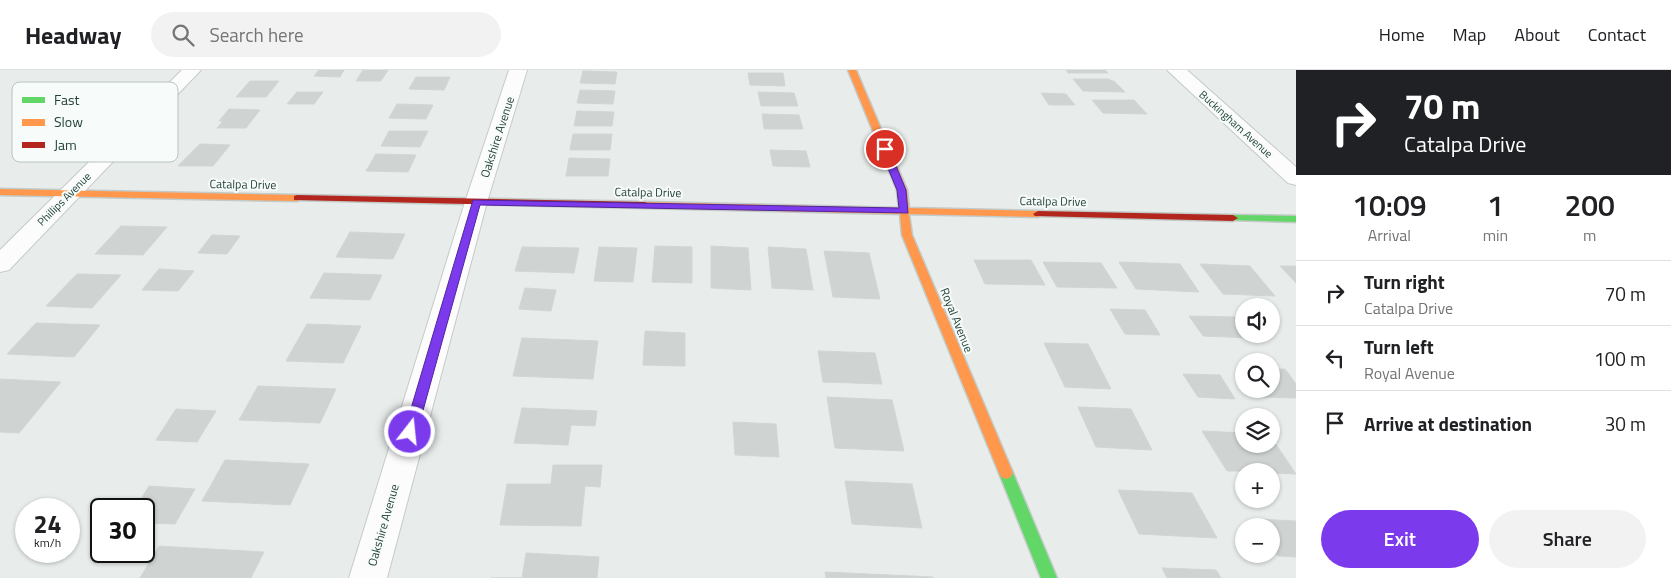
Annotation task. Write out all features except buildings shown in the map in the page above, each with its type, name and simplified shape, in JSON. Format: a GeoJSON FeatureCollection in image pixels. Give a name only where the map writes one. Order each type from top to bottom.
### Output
{"type":"FeatureCollection","features":[{"type":"Feature","properties":{"kind":"street","name":"Phillips Avenue"},"geometry":{"type":"LineString","coordinates":[[178,84],[192,70]]}},
{"type":"Feature","properties":{"kind":"street","name":"Oakshire Avenue"},"geometry":{"type":"LineString","coordinates":[[368,578],[476,202],[518,70]]}},
{"type":"Feature","properties":{"kind":"street","name":"Royal Avenue"},"geometry":{"type":"LineString","coordinates":[[852,70],[902,190],[907,235],[1049,578]]}},
{"type":"Feature","properties":{"kind":"street","name":"Buckingham Avenue"},"geometry":{"type":"LineString","coordinates":[[1176,70],[1296,178]]}},
{"type":"Feature","properties":{"kind":"street","name":"Phillips Avenue"},"geometry":{"type":"LineString","coordinates":[[0,264],[101,162]]}},
{"type":"Feature","properties":{"kind":"street","name":"Catalpa Drive"},"geometry":{"type":"LineString","coordinates":[[0,192],[1296,220]]}},
{"type":"Feature","properties":{"kind":"traffic: fast"},"geometry":{"type":"LineString","coordinates":[[1233,218],[1296,219]]}},
{"type":"Feature","properties":{"kind":"traffic: fast"},"geometry":{"type":"LineString","coordinates":[[1006,473],[1049,578]]}},
{"type":"Feature","properties":{"kind":"traffic: slow"},"geometry":{"type":"LineString","coordinates":[[852,70],[902,190],[907,235],[1006,473]]}},
{"type":"Feature","properties":{"kind":"traffic: slow"},"geometry":{"type":"LineString","coordinates":[[0,192],[297,198]]}},
{"type":"Feature","properties":{"kind":"traffic: slow"},"geometry":{"type":"LineString","coordinates":[[645,205],[1038,214]]}},
{"type":"Feature","properties":{"kind":"traffic: jam"},"geometry":{"type":"LineString","coordinates":[[297,198],[645,205]]}},
{"type":"Feature","properties":{"kind":"traffic: jam"},"geometry":{"type":"LineString","coordinates":[[1038,214],[1233,218]]}},
{"type":"Feature","properties":{"kind":"route"},"geometry":{"type":"LineString","coordinates":[[410,432],[476,202],[904,211],[902,190],[885,149]]}}]}
